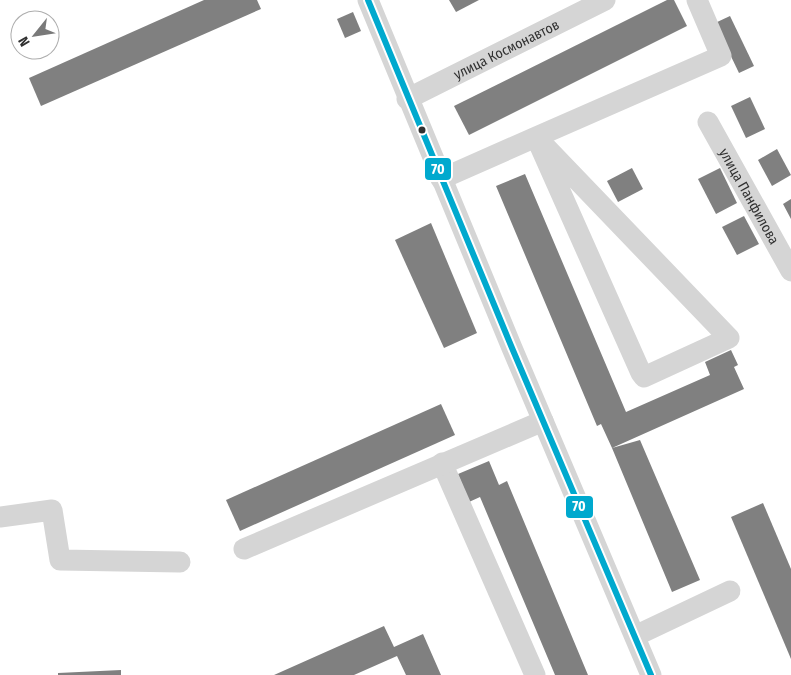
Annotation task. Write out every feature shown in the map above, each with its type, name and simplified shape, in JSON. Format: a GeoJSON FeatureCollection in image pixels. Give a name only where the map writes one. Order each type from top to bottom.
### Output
{"type":"FeatureCollection","features":[{"type":"Feature","properties":{"kind":"street"},"geometry":{"type":"LineString","coordinates":[[368,0],[441,179],[651,675]]}},
{"type":"Feature","properties":{"kind":"street","name":"улица Космонавтов"},"geometry":{"type":"LineString","coordinates":[[408,99],[605,0]]}},
{"type":"Feature","properties":{"kind":"street"},"geometry":{"type":"LineString","coordinates":[[441,179],[721,56],[697,0]]}},
{"type":"Feature","properties":{"kind":"street","name":"улица Панфилова"},"geometry":{"type":"LineString","coordinates":[[708,122],[791,271]]}},
{"type":"Feature","properties":{"kind":"street"},"geometry":{"type":"LineString","coordinates":[[536,137],[729,338],[644,377],[536,137]]}},
{"type":"Feature","properties":{"kind":"street"},"geometry":{"type":"LineString","coordinates":[[244,549],[543,421]]}},
{"type":"Feature","properties":{"kind":"street"},"geometry":{"type":"LineString","coordinates":[[442,463],[535,675]]}},
{"type":"Feature","properties":{"kind":"street"},"geometry":{"type":"LineString","coordinates":[[0,518],[52,510],[60,560],[180,562]]}},
{"type":"Feature","properties":{"kind":"street"},"geometry":{"type":"LineString","coordinates":[[635,636],[730,591]]}},
{"type":"Feature","properties":{"kind":"building"},"geometry":{"type":"Polygon","coordinates":[[[204,0],[257,0],[261,9],[41,106],[29,78],[204,0]]]}},
{"type":"Feature","properties":{"kind":"building"},"geometry":{"type":"Polygon","coordinates":[[[449,0],[479,0],[456,12],[449,0]]]}},
{"type":"Feature","properties":{"kind":"building"},"geometry":{"type":"Polygon","coordinates":[[[667,0],[674,0],[687,26],[469,135],[454,106],[667,0]]]}},
{"type":"Feature","properties":{"kind":"building"},"geometry":{"type":"Polygon","coordinates":[[[353,12],[361,31],[345,38],[337,19],[353,12]]]}},
{"type":"Feature","properties":{"kind":"building"},"geometry":{"type":"Polygon","coordinates":[[[730,16],[754,66],[739,73],[715,23],[730,16]]]}},
{"type":"Feature","properties":{"kind":"building"},"geometry":{"type":"Polygon","coordinates":[[[750,97],[765,129],[746,138],[731,106],[750,97]]]}},
{"type":"Feature","properties":{"kind":"building"},"geometry":{"type":"Polygon","coordinates":[[[777,149],[791,175],[772,186],[758,160],[777,149]]]}},
{"type":"Feature","properties":{"kind":"building"},"geometry":{"type":"Polygon","coordinates":[[[632,168],[643,189],[618,202],[607,181],[632,168]]]}},
{"type":"Feature","properties":{"kind":"building"},"geometry":{"type":"Polygon","coordinates":[[[720,168],[737,203],[716,214],[698,179],[720,168]]]}},
{"type":"Feature","properties":{"kind":"building"},"geometry":{"type":"Polygon","coordinates":[[[525,174],[626,412],[710,375],[705,362],[731,350],[738,365],[734,367],[744,389],[612,448],[601,424],[597,426],[496,186],[525,174]]]}},
{"type":"Feature","properties":{"kind":"building"},"geometry":{"type":"Polygon","coordinates":[[[791,199],[791,219],[783,204],[791,199]]]}},
{"type":"Feature","properties":{"kind":"building"},"geometry":{"type":"Polygon","coordinates":[[[744,216],[759,244],[737,255],[722,227],[744,216]]]}},
{"type":"Feature","properties":{"kind":"building"},"geometry":{"type":"Polygon","coordinates":[[[431,223],[477,333],[444,348],[395,240],[431,223]]]}},
{"type":"Feature","properties":{"kind":"building"},"geometry":{"type":"Polygon","coordinates":[[[441,404],[455,435],[240,531],[226,500],[441,404]]]}},
{"type":"Feature","properties":{"kind":"building"},"geometry":{"type":"Polygon","coordinates":[[[640,440],[700,580],[672,592],[612,448],[640,440]]]}},
{"type":"Feature","properties":{"kind":"building"},"geometry":{"type":"Polygon","coordinates":[[[489,461],[499,485],[507,481],[588,675],[555,675],[480,497],[469,502],[458,474],[489,461]]]}},
{"type":"Feature","properties":{"kind":"building"},"geometry":{"type":"Polygon","coordinates":[[[763,503],[791,569],[791,659],[731,517],[763,503]]]}},
{"type":"Feature","properties":{"kind":"building"},"geometry":{"type":"Polygon","coordinates":[[[384,626],[394,647],[423,634],[441,675],[406,675],[397,656],[354,675],[274,675],[384,626]]]}},
{"type":"Feature","properties":{"kind":"building"},"geometry":{"type":"Polygon","coordinates":[[[121,670],[121,675],[58,675],[58,673],[121,670]]]}},
{"type":"Feature","properties":{"kind":"transit line","name":"70"},"geometry":{"type":"LineString","coordinates":[[368,0],[512,348],[651,675]]}}]}
